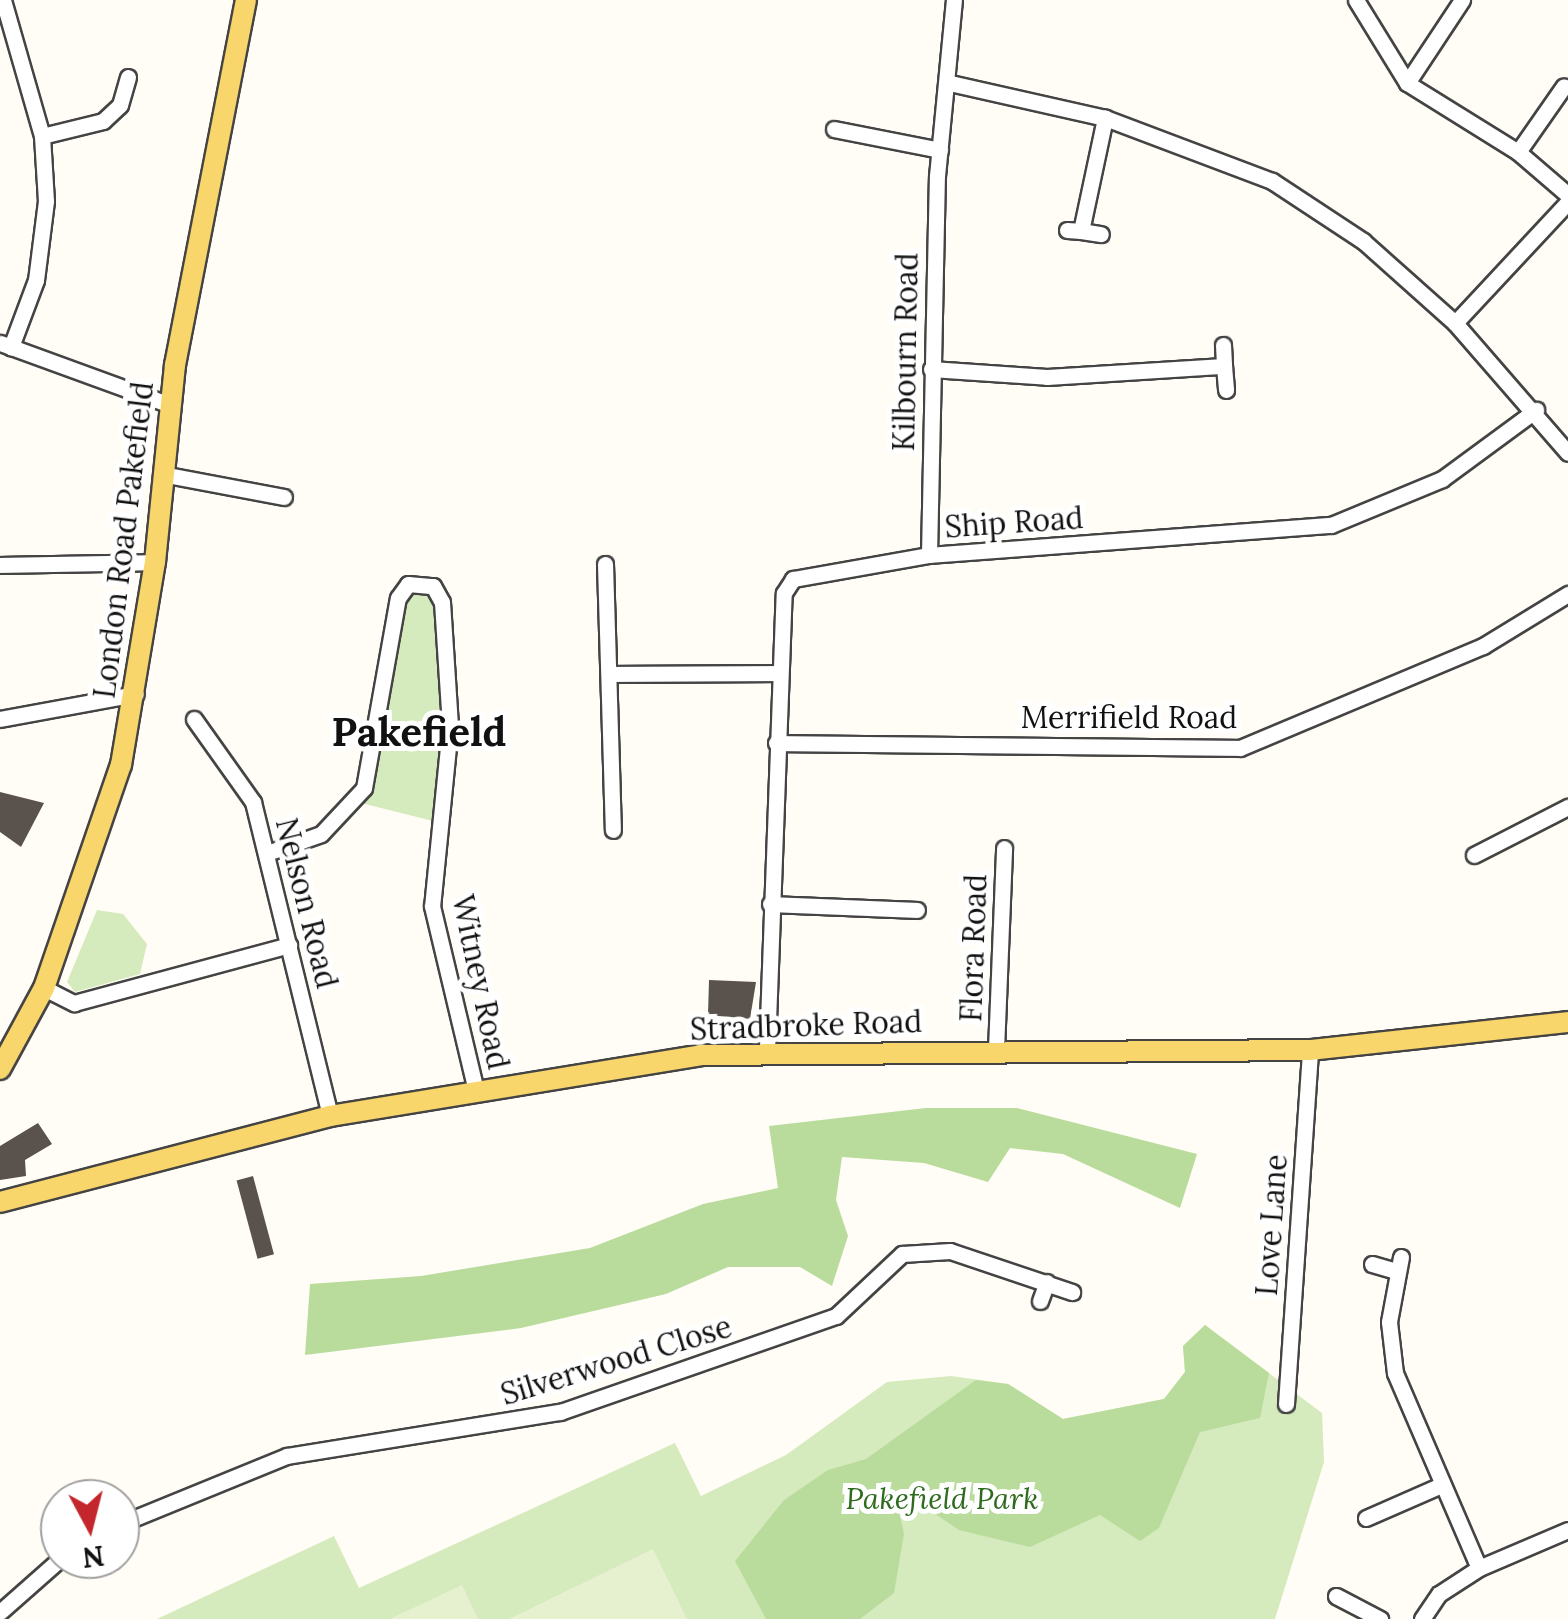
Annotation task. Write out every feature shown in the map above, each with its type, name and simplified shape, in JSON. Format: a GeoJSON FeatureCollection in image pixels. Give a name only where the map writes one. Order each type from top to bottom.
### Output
{"type":"FeatureCollection","features":[{"type":"Feature","properties":{"kind":"main road","name":"London Road Pakefield"},"geometry":{"type":"LineString","coordinates":[[0,1069],[44,988],[120,765],[136,694],[155,562],[170,405],[246,0]]}},
{"type":"Feature","properties":{"kind":"main road","name":"Stradbroke Road"},"geometry":{"type":"LineString","coordinates":[[0,1202],[330,1116],[476,1090],[767,1049],[1310,1050],[1568,1022]]}},
{"type":"Feature","properties":{"kind":"street"},"geometry":{"type":"LineString","coordinates":[[3,0],[42,136],[44,243],[6,345],[170,405]]}},
{"type":"Feature","properties":{"kind":"street","name":"Kilbourn Road"},"geometry":{"type":"LineString","coordinates":[[929,555],[931,369],[940,150],[950,83],[954,0]]}},
{"type":"Feature","properties":{"kind":"street"},"geometry":{"type":"LineString","coordinates":[[1356,0],[1408,83],[1518,152],[1568,194]]}},
{"type":"Feature","properties":{"kind":"street"},"geometry":{"type":"LineString","coordinates":[[1408,83],[1462,0]]}},
{"type":"Feature","properties":{"kind":"street"},"geometry":{"type":"LineString","coordinates":[[42,136],[103,121],[120,105],[128,76]]}},
{"type":"Feature","properties":{"kind":"street"},"geometry":{"type":"LineString","coordinates":[[950,83],[1105,118],[1272,181],[1362,241],[1455,323],[1536,410],[1568,453]]}},
{"type":"Feature","properties":{"kind":"street"},"geometry":{"type":"LineString","coordinates":[[1518,152],[1564,86]]}},
{"type":"Feature","properties":{"kind":"street"},"geometry":{"type":"LineString","coordinates":[[1101,234],[1074,230],[1105,118]]}},
{"type":"Feature","properties":{"kind":"street"},"geometry":{"type":"LineString","coordinates":[[834,129],[940,150]]}},
{"type":"Feature","properties":{"kind":"street"},"geometry":{"type":"LineString","coordinates":[[1455,323],[1568,202]]}},
{"type":"Feature","properties":{"kind":"street"},"geometry":{"type":"LineString","coordinates":[[1223,345],[1226,390]]}},
{"type":"Feature","properties":{"kind":"street"},"geometry":{"type":"LineString","coordinates":[[931,369],[1047,377],[1224,366]]}},
{"type":"Feature","properties":{"kind":"street","name":"Ship Road"},"geometry":{"type":"LineString","coordinates":[[767,1049],[784,593],[794,579],[929,555],[1331,525],[1442,479],[1536,410]]}},
{"type":"Feature","properties":{"kind":"street"},"geometry":{"type":"LineString","coordinates":[[162,474],[284,497]]}},
{"type":"Feature","properties":{"kind":"street"},"geometry":{"type":"LineString","coordinates":[[0,565],[155,562]]}},
{"type":"Feature","properties":{"kind":"street"},"geometry":{"type":"LineString","coordinates":[[605,564],[614,830]]}},
{"type":"Feature","properties":{"kind":"street","name":"Witney Road"},"geometry":{"type":"LineString","coordinates":[[268,853],[321,834],[364,788],[398,598],[408,584],[433,586],[442,602],[450,728],[432,906],[476,1090]]}},
{"type":"Feature","properties":{"kind":"street","name":"Merrifield Road"},"geometry":{"type":"LineString","coordinates":[[776,743],[1240,748],[1483,646],[1568,594]]}},
{"type":"Feature","properties":{"kind":"street"},"geometry":{"type":"LineString","coordinates":[[609,674],[780,672]]}},
{"type":"Feature","properties":{"kind":"street"},"geometry":{"type":"LineString","coordinates":[[0,719],[136,694]]}},
{"type":"Feature","properties":{"kind":"street","name":"Nelson Road"},"geometry":{"type":"LineString","coordinates":[[194,719],[239,776],[268,853],[330,1116]]}},
{"type":"Feature","properties":{"kind":"street"},"geometry":{"type":"LineString","coordinates":[[1474,854],[1568,806]]}},
{"type":"Feature","properties":{"kind":"street","name":"Flora Road"},"geometry":{"type":"LineString","coordinates":[[996,1050],[1004,848]]}},
{"type":"Feature","properties":{"kind":"street"},"geometry":{"type":"LineString","coordinates":[[770,904],[918,910]]}},
{"type":"Feature","properties":{"kind":"street"},"geometry":{"type":"LineString","coordinates":[[44,988],[74,1003],[289,944]]}},
{"type":"Feature","properties":{"kind":"street","name":"Love Lane"},"geometry":{"type":"LineString","coordinates":[[1286,1404],[1310,1050]]}},
{"type":"Feature","properties":{"kind":"street","name":"Silverwood Close"},"geometry":{"type":"LineString","coordinates":[[140,1516],[287,1456],[502,1426],[578,1406],[836,1316],[902,1254],[950,1250],[1072,1292]]}},
{"type":"Feature","properties":{"kind":"street"},"geometry":{"type":"LineString","coordinates":[[1372,1264],[1399,1264],[1389,1322],[1395,1373],[1479,1568]]}},
{"type":"Feature","properties":{"kind":"street"},"geometry":{"type":"LineString","coordinates":[[1040,1301],[1047,1282]]}},
{"type":"Feature","properties":{"kind":"street"},"geometry":{"type":"LineString","coordinates":[[1366,1518],[1442,1484]]}},
{"type":"Feature","properties":{"kind":"street"},"geometry":{"type":"LineString","coordinates":[[1422,1619],[1439,1594],[1479,1568],[1568,1530]]}},
{"type":"Feature","properties":{"kind":"street"},"geometry":{"type":"LineString","coordinates":[[0,1612],[40,1577]]}},
{"type":"Feature","properties":{"kind":"street"},"geometry":{"type":"LineString","coordinates":[[1336,1596],[1380,1619]]}},
{"type":"Feature","properties":{"kind":"green space"},"geometry":{"type":"Polygon","coordinates":[[[426,588],[435,598],[445,736],[433,821],[361,803],[377,770],[403,604],[410,590],[426,588]]]}},
{"type":"Feature","properties":{"kind":"green space"},"geometry":{"type":"Polygon","coordinates":[[[97,910],[123,914],[147,944],[140,974],[75,992],[67,982],[97,910]]]}},
{"type":"Feature","properties":{"kind":"green space"},"geometry":{"type":"Polygon","coordinates":[[[926,1108],[1017,1108],[1197,1154],[1180,1208],[1063,1154],[1010,1148],[988,1182],[924,1163],[842,1157],[836,1200],[848,1236],[832,1286],[800,1267],[728,1267],[666,1294],[521,1328],[305,1355],[310,1284],[421,1276],[590,1248],[703,1204],[778,1188],[769,1126],[926,1108]]]}},
{"type":"Feature","properties":{"kind":"green space","name":"Pakefield Park"},"geometry":{"type":"Polygon","coordinates":[[[1205,1325],[1322,1413],[1324,1462],[1275,1619],[157,1619],[334,1536],[359,1588],[675,1443],[701,1496],[786,1455],[887,1382],[951,1376],[1008,1384],[1063,1419],[1164,1399],[1185,1372],[1183,1346],[1205,1325]]]}},
{"type":"Feature","properties":{"kind":"green space"},"geometry":{"type":"Polygon","coordinates":[[[1205,1325],[1269,1373],[1260,1418],[1200,1432],[1159,1528],[1140,1541],[1100,1515],[1030,1547],[959,1530],[916,1501],[899,1511],[904,1534],[894,1593],[860,1619],[766,1619],[735,1561],[784,1500],[828,1470],[866,1459],[976,1380],[1008,1384],[1063,1419],[1164,1399],[1185,1372],[1183,1346],[1205,1325]]]}},
{"type":"Feature","properties":{"kind":"green space"},"geometry":{"type":"Polygon","coordinates":[[[653,1549],[687,1619],[509,1619],[653,1549]]]}},
{"type":"Feature","properties":{"kind":"green space"},"geometry":{"type":"Polygon","coordinates":[[[462,1585],[478,1619],[392,1619],[392,1618],[462,1585]]]}},
{"type":"Feature","properties":{"kind":"building"},"geometry":{"type":"Polygon","coordinates":[[[0,792],[44,803],[21,847],[0,832],[0,792]]]}},
{"type":"Feature","properties":{"kind":"building"},"geometry":{"type":"Polygon","coordinates":[[[709,980],[756,982],[750,1019],[708,1015],[709,980]]]}},
{"type":"Feature","properties":{"kind":"building"},"geometry":{"type":"Polygon","coordinates":[[[38,1123],[52,1144],[25,1160],[26,1176],[0,1180],[0,1146],[38,1123]]]}},
{"type":"Feature","properties":{"kind":"building"},"geometry":{"type":"Polygon","coordinates":[[[253,1176],[274,1254],[258,1259],[237,1180],[253,1176]]]}},
{"type":"Feature","properties":{"kind":"district","name":"Pakefield"},"geometry":{"type":"Point","coordinates":[419,732]}}]}
